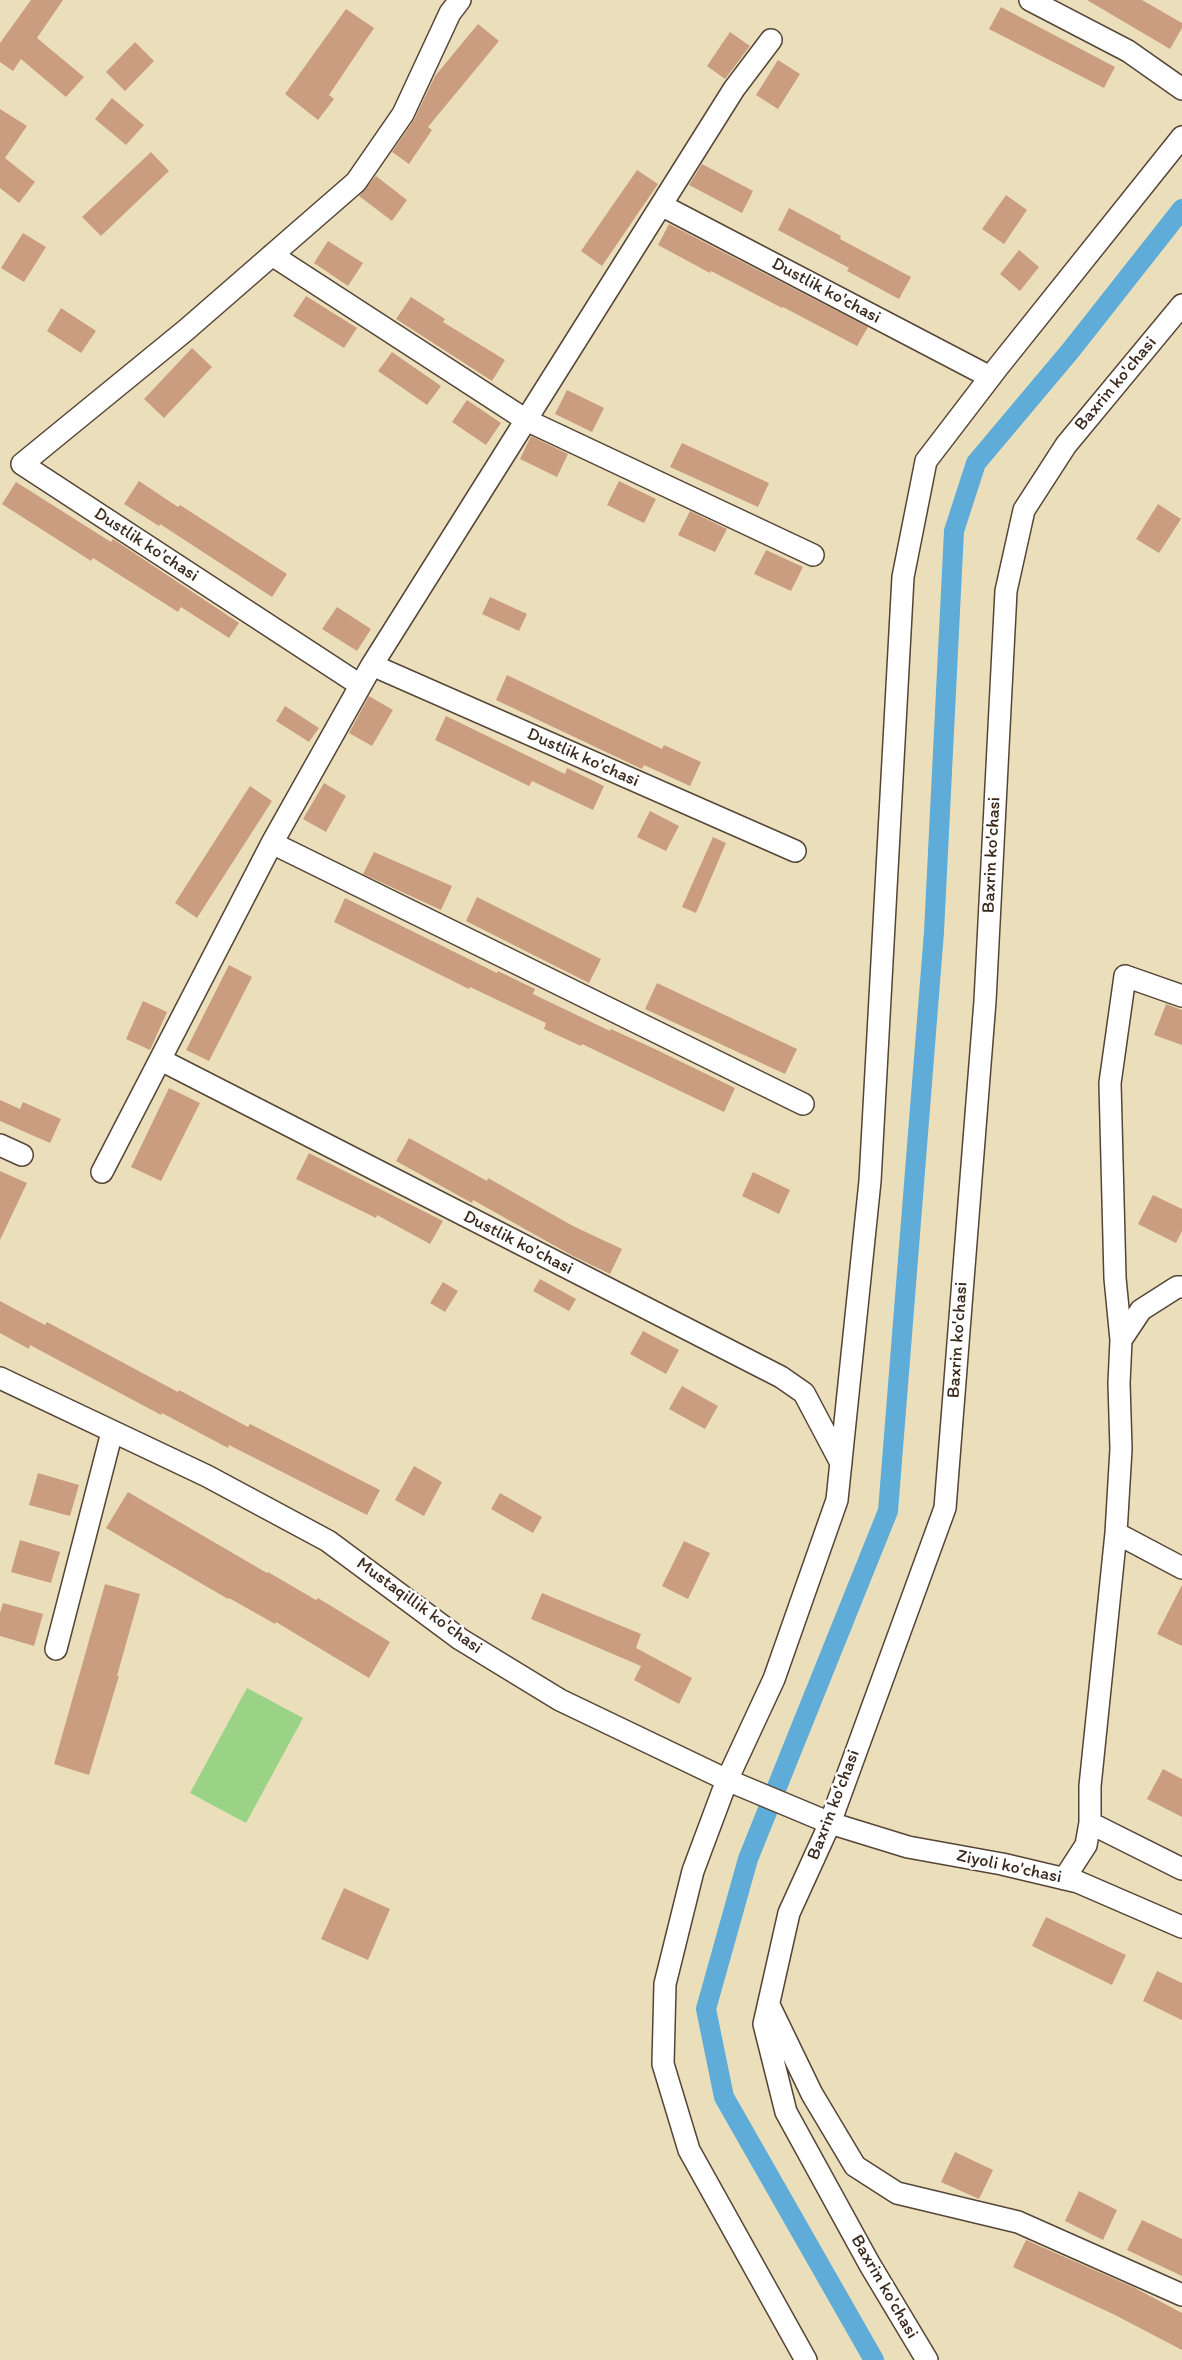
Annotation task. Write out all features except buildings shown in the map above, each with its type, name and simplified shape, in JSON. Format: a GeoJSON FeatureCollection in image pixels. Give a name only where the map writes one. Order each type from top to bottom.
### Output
{"type":"FeatureCollection","features":[{"type":"Feature","properties":{"kind":"street"},"geometry":{"type":"LineString","coordinates":[[460,0],[450,13],[403,114],[356,182],[272,255],[526,420],[813,555]]}},
{"type":"Feature","properties":{"kind":"street"},"geometry":{"type":"LineString","coordinates":[[1030,0],[1128,51],[1182,89]]}},
{"type":"Feature","properties":{"kind":"street"},"geometry":{"type":"LineString","coordinates":[[102,1172],[272,843],[360,685],[734,89],[771,40]]}},
{"type":"Feature","properties":{"kind":"street"},"geometry":{"type":"LineString","coordinates":[[806,2360],[688,2150],[663,2064],[665,1983],[693,1871],[727,1780],[774,1679],[837,1500],[870,1181],[903,577],[926,461],[990,377],[1182,137]]}},
{"type":"Feature","properties":{"kind":"street","name":"Dustlik ko'chasi"},"geometry":{"type":"LineString","coordinates":[[661,205],[990,377]]}},
{"type":"Feature","properties":{"kind":"street","name":"Dustlik ko'chasi"},"geometry":{"type":"LineString","coordinates":[[272,255],[186,330],[21,464],[360,685]]}},
{"type":"Feature","properties":{"kind":"street","name":"Baxrin ko'chasi"},"geometry":{"type":"LineString","coordinates":[[927,2360],[870,2265],[786,2112],[764,2024],[789,1913],[830,1823],[945,1508],[985,1001],[1006,591],[1024,510],[1066,445],[1182,305]]}},
{"type":"Feature","properties":{"kind":"street","name":"Dustlik ko'chasi"},"geometry":{"type":"LineString","coordinates":[[372,665],[795,851]]}},
{"type":"Feature","properties":{"kind":"street"},"geometry":{"type":"LineString","coordinates":[[272,843],[803,1104]]}},
{"type":"Feature","properties":{"kind":"street"},"geometry":{"type":"LineString","coordinates":[[1064,1879],[1086,1845],[1090,1824],[1090,1786],[1116,1533],[1121,1449],[1119,1383],[1121,1340],[1115,1266],[1110,1083],[1125,976],[1182,996]]}},
{"type":"Feature","properties":{"kind":"street","name":"Dustlik ko'chasi"},"geometry":{"type":"LineString","coordinates":[[160,1059],[781,1377],[804,1393],[841,1463]]}},
{"type":"Feature","properties":{"kind":"street"},"geometry":{"type":"LineString","coordinates":[[0,1145],[22,1155]]}},
{"type":"Feature","properties":{"kind":"street"},"geometry":{"type":"LineString","coordinates":[[1121,1340],[1141,1310],[1177,1287],[1182,1287]]}},
{"type":"Feature","properties":{"kind":"street","name":"Mustaqillik ko'chasi"},"geometry":{"type":"LineString","coordinates":[[0,1378],[207,1476],[328,1541],[460,1639],[560,1700],[727,1780],[830,1823]]}},
{"type":"Feature","properties":{"kind":"street"},"geometry":{"type":"LineString","coordinates":[[56,1650],[112,1432]]}},
{"type":"Feature","properties":{"kind":"street"},"geometry":{"type":"LineString","coordinates":[[1116,1533],[1182,1568]]}},
{"type":"Feature","properties":{"kind":"street","name":"Ziyoli ko'chasi"},"geometry":{"type":"LineString","coordinates":[[830,1823],[908,1847],[1002,1864],[1078,1882],[1182,1928]]}},
{"type":"Feature","properties":{"kind":"street"},"geometry":{"type":"LineString","coordinates":[[1090,1824],[1182,1869]]}},
{"type":"Feature","properties":{"kind":"street"},"geometry":{"type":"LineString","coordinates":[[768,2005],[812,2094],[855,2166],[897,2193],[1018,2222],[1182,2295]]}},
{"type":"Feature","properties":{"kind":"green space"},"geometry":{"type":"Polygon","coordinates":[[[247,1688],[303,1718],[246,1823],[190,1793],[247,1688]]]}},
{"type":"Feature","properties":{"kind":"waterway"},"geometry":{"type":"LineString","coordinates":[[874,2360],[724,2097],[706,2009],[748,1859],[888,1511],[934,932],[954,531],[976,463],[1071,350],[1182,209]]}}]}
